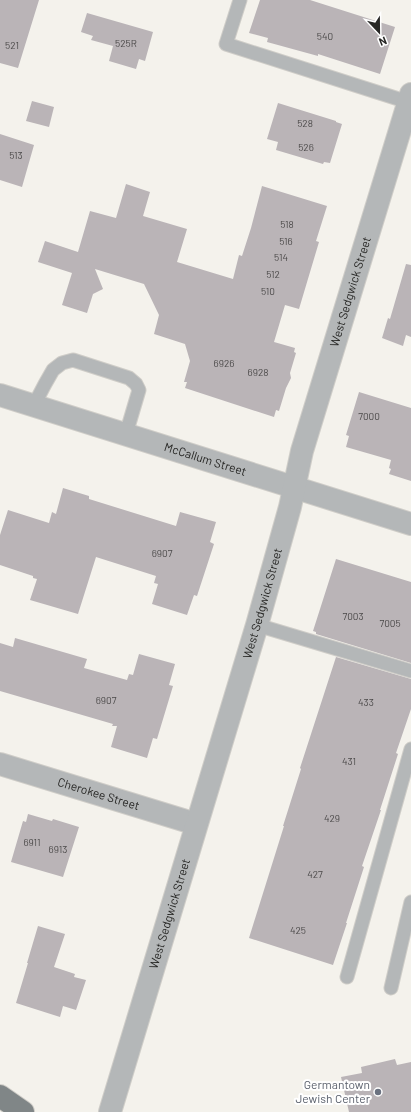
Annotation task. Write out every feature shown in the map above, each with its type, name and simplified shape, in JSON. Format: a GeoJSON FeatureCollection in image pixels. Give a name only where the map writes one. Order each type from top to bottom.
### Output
{"type":"FeatureCollection","features":[{"type":"Feature","properties":{"kind":"main road"},"geometry":{"type":"LineString","coordinates":[[0,1096],[23,1112]]}},
{"type":"Feature","properties":{"kind":"street","name":"West Sedgwick Street"},"geometry":{"type":"LineString","coordinates":[[110,1112],[257,625],[286,525],[302,451],[410,98]]}},
{"type":"Feature","properties":{"kind":"street","name":"McCallum Street"},"geometry":{"type":"LineString","coordinates":[[0,395],[411,524]]}},
{"type":"Feature","properties":{"kind":"street","name":"Cherokee Street"},"geometry":{"type":"LineString","coordinates":[[0,764],[196,824]]}},
{"type":"Feature","properties":{"kind":"lane"},"geometry":{"type":"LineString","coordinates":[[240,0],[226,44],[410,98]]}},
{"type":"Feature","properties":{"kind":"lane"},"geometry":{"type":"LineString","coordinates":[[34,405],[53,370],[62,363],[73,360],[129,378],[136,384],[139,390],[126,434]]}},
{"type":"Feature","properties":{"kind":"lane"},"geometry":{"type":"LineString","coordinates":[[257,625],[411,671]]}},
{"type":"Feature","properties":{"kind":"lane"},"geometry":{"type":"LineString","coordinates":[[347,977],[411,749]]}},
{"type":"Feature","properties":{"kind":"lane"},"geometry":{"type":"LineString","coordinates":[[391,988],[411,902]]}},
{"type":"Feature","properties":{"kind":"building"},"geometry":{"type":"Polygon","coordinates":[[[0,0],[39,0],[18,68],[0,63],[0,0]]]}},
{"type":"Feature","properties":{"kind":"building"},"geometry":{"type":"Polygon","coordinates":[[[260,0],[310,0],[395,27],[380,74],[318,54],[318,56],[267,42],[268,38],[249,33],[260,0]]]}},
{"type":"Feature","properties":{"kind":"building"},"geometry":{"type":"Polygon","coordinates":[[[87,13],[153,32],[145,61],[139,59],[136,69],[109,61],[113,46],[91,40],[93,36],[81,32],[87,13]]]}},
{"type":"Feature","properties":{"kind":"building"},"geometry":{"type":"Polygon","coordinates":[[[32,101],[54,107],[49,127],[26,121],[32,101]]]}},
{"type":"Feature","properties":{"kind":"building"},"geometry":{"type":"Polygon","coordinates":[[[278,103],[342,124],[330,163],[324,162],[323,164],[276,150],[278,142],[267,139],[278,103]]]}},
{"type":"Feature","properties":{"kind":"building"},"geometry":{"type":"Polygon","coordinates":[[[0,134],[34,145],[22,187],[0,180],[0,134]]]}},
{"type":"Feature","properties":{"kind":"building"},"geometry":{"type":"Polygon","coordinates":[[[126,184],[150,192],[143,216],[187,229],[177,262],[233,279],[239,255],[242,256],[251,228],[262,186],[327,206],[316,241],[319,242],[299,309],[285,305],[274,342],[295,348],[294,352],[296,353],[290,373],[291,378],[286,388],[279,411],[276,410],[274,417],[185,388],[187,382],[184,382],[190,361],[185,344],[154,334],[159,315],[144,284],[95,269],[103,289],[93,294],[87,313],[62,305],[72,273],[38,262],[45,241],[78,252],[90,211],[116,218],[126,184]]]}},
{"type":"Feature","properties":{"kind":"building"},"geometry":{"type":"Polygon","coordinates":[[[406,264],[411,265],[411,337],[406,335],[403,346],[382,338],[388,318],[390,319],[406,264]]]}},
{"type":"Feature","properties":{"kind":"building"},"geometry":{"type":"Polygon","coordinates":[[[359,392],[411,408],[411,481],[389,474],[391,469],[389,468],[391,460],[346,447],[349,436],[346,435],[359,392]]]}},
{"type":"Feature","properties":{"kind":"building"},"geometry":{"type":"Polygon","coordinates":[[[63,488],[89,496],[89,499],[176,526],[180,512],[216,522],[210,542],[214,544],[197,596],[194,595],[187,615],[152,604],[158,584],[154,583],[156,576],[96,557],[78,614],[30,600],[37,579],[33,578],[33,576],[0,565],[0,535],[8,510],[49,523],[52,512],[56,514],[63,488]]]}},
{"type":"Feature","properties":{"kind":"building"},"geometry":{"type":"Polygon","coordinates":[[[336,559],[411,582],[411,663],[316,634],[316,632],[313,631],[336,559]]]}},
{"type":"Feature","properties":{"kind":"building"},"geometry":{"type":"Polygon","coordinates":[[[15,638],[87,659],[84,668],[127,680],[129,674],[133,675],[139,654],[175,664],[169,685],[173,686],[157,739],[153,738],[147,758],[111,747],[117,726],[112,726],[113,724],[0,691],[0,643],[13,647],[15,638]]]}},
{"type":"Feature","properties":{"kind":"building"},"geometry":{"type":"Polygon","coordinates":[[[336,657],[411,679],[411,709],[396,753],[398,754],[362,866],[364,867],[333,965],[249,938],[284,826],[301,769],[300,768],[336,657]]]}},
{"type":"Feature","properties":{"kind":"building"},"geometry":{"type":"Polygon","coordinates":[[[28,814],[52,821],[53,819],[79,827],[63,877],[11,862],[23,821],[26,822],[28,814]]]}},
{"type":"Feature","properties":{"kind":"building"},"geometry":{"type":"Polygon","coordinates":[[[38,926],[65,934],[54,967],[75,974],[74,977],[86,980],[76,1010],[63,1006],[60,1017],[16,1003],[38,926]]]}},
{"type":"Feature","properties":{"kind":"building","name":"Germantown Jewish Center"},"geometry":{"type":"Polygon","coordinates":[[[395,1059],[397,1065],[411,1062],[411,1112],[349,1112],[341,1077],[362,1073],[361,1067],[395,1059]]]}},
{"type":"Feature","properties":{"kind":"place","name":"Germantown Jewish Center"},"geometry":{"type":"Point","coordinates":[378,1092]}}]}
